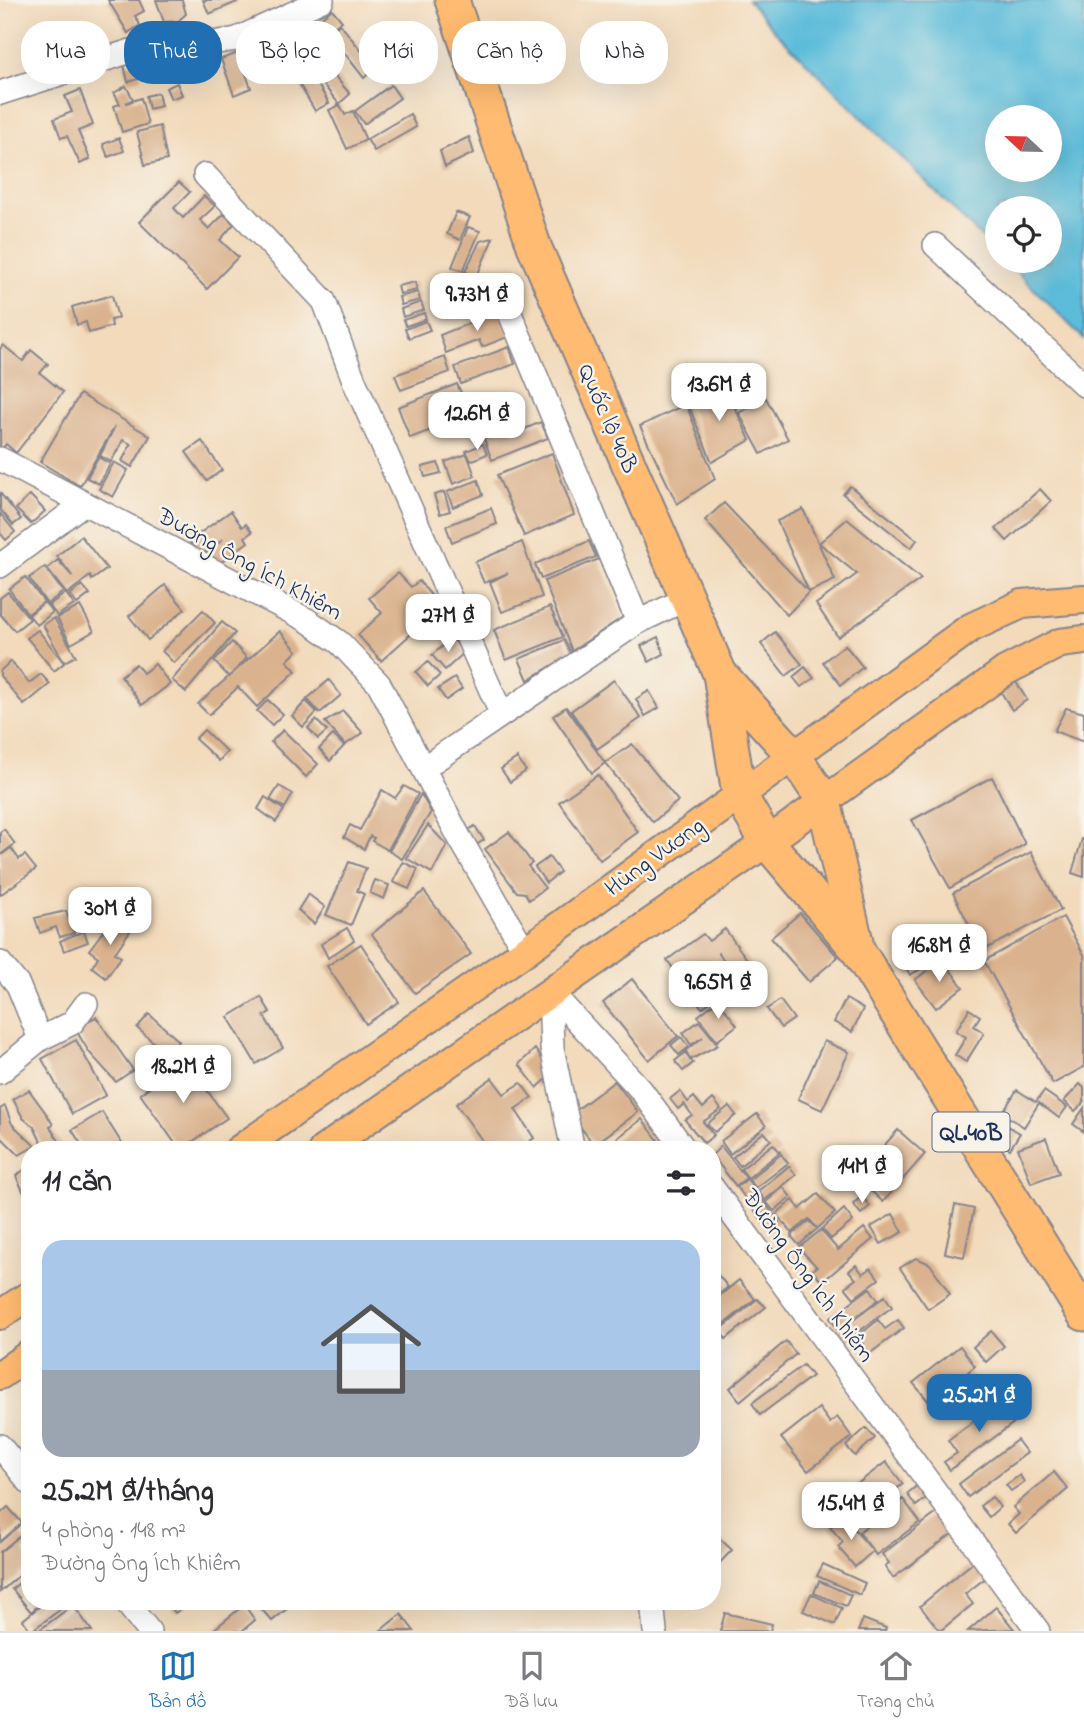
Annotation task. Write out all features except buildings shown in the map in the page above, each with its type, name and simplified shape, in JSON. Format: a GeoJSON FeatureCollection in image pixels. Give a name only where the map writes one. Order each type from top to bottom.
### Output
{"type":"FeatureCollection","features":[{"type":"Feature","properties":{"kind":"highway","name":"Quốc lộ 40B"},"geometry":{"type":"LineString","coordinates":[[452,0],[534,246],[720,674]]}},
{"type":"Feature","properties":{"kind":"highway"},"geometry":{"type":"LineString","coordinates":[[720,674],[794,755],[824,801],[857,949]]}},
{"type":"Feature","properties":{"kind":"highway"},"geometry":{"type":"LineString","coordinates":[[720,674],[739,794],[767,842],[857,949]]}},
{"type":"Feature","properties":{"kind":"highway","name":"QL.40B"},"geometry":{"type":"LineString","coordinates":[[857,949],[1084,1314]]}},
{"type":"Feature","properties":{"kind":"main road","name":"Hùng Vương"},"geometry":{"type":"LineString","coordinates":[[252,1141],[525,951],[970,628],[1022,604],[1084,599]]}},
{"type":"Feature","properties":{"kind":"main road","name":"Hùng Vương"},"geometry":{"type":"LineString","coordinates":[[336,1141],[767,842],[1005,671],[1060,643],[1084,640]]}},
{"type":"Feature","properties":{"kind":"main road"},"geometry":{"type":"LineString","coordinates":[[525,951],[550,991]]}},
{"type":"Feature","properties":{"kind":"main road"},"geometry":{"type":"LineString","coordinates":[[0,1315],[21,1301]]}},
{"type":"Feature","properties":{"kind":"main road"},"geometry":{"type":"LineString","coordinates":[[0,1375],[21,1360]]}},
{"type":"Feature","properties":{"kind":"street"},"geometry":{"type":"LineString","coordinates":[[0,93],[131,51],[169,50],[237,39],[322,0]]}},
{"type":"Feature","properties":{"kind":"street"},"geometry":{"type":"LineString","coordinates":[[205,175],[324,300],[355,383],[501,713]]}},
{"type":"Feature","properties":{"kind":"street"},"geometry":{"type":"LineString","coordinates":[[935,244],[1084,385]]}},
{"type":"Feature","properties":{"kind":"street"},"geometry":{"type":"LineString","coordinates":[[509,312],[638,622]]}},
{"type":"Feature","properties":{"kind":"street","name":"Đường Ông Ích Khiêm"},"geometry":{"type":"LineString","coordinates":[[0,459],[307,620],[340,643],[379,684],[425,767],[458,835],[525,951]]}},
{"type":"Feature","properties":{"kind":"street"},"geometry":{"type":"LineString","coordinates":[[0,566],[83,504]]}},
{"type":"Feature","properties":{"kind":"street"},"geometry":{"type":"LineString","coordinates":[[425,767],[638,622],[688,598]]}},
{"type":"Feature","properties":{"kind":"street"},"geometry":{"type":"LineString","coordinates":[[0,963],[18,985],[40,1039]]}},
{"type":"Feature","properties":{"kind":"street"},"geometry":{"type":"LineString","coordinates":[[550,991],[552,1048],[571,1141]]}},
{"type":"Feature","properties":{"kind":"street"},"geometry":{"type":"LineString","coordinates":[[550,991],[641,1090],[678,1141]]}},
{"type":"Feature","properties":{"kind":"street"},"geometry":{"type":"LineString","coordinates":[[0,1073],[40,1039],[72,1023],[86,1004]]}},
{"type":"Feature","properties":{"kind":"street","name":"Đường Ông Ích Khiêm"},"geometry":{"type":"LineString","coordinates":[[721,1199],[1038,1631]]}},
{"type":"Feature","properties":{"kind":"street"},"geometry":{"type":"LineString","coordinates":[[0,1446],[21,1472]]}},
{"type":"Feature","properties":{"kind":"street"},"geometry":{"type":"LineString","coordinates":[[132,1610],[149,1631]]}},
{"type":"Feature","properties":{"kind":"street"},"geometry":{"type":"LineString","coordinates":[[653,1610],[655,1631]]}},
{"type":"Feature","properties":{"kind":"water"},"geometry":{"type":"Polygon","coordinates":[[[748,0],[1074,0],[1084,8],[1084,339],[1018,273],[1062,273],[1062,196],[985,196],[985,241],[776,32],[748,0]]]}}]}
